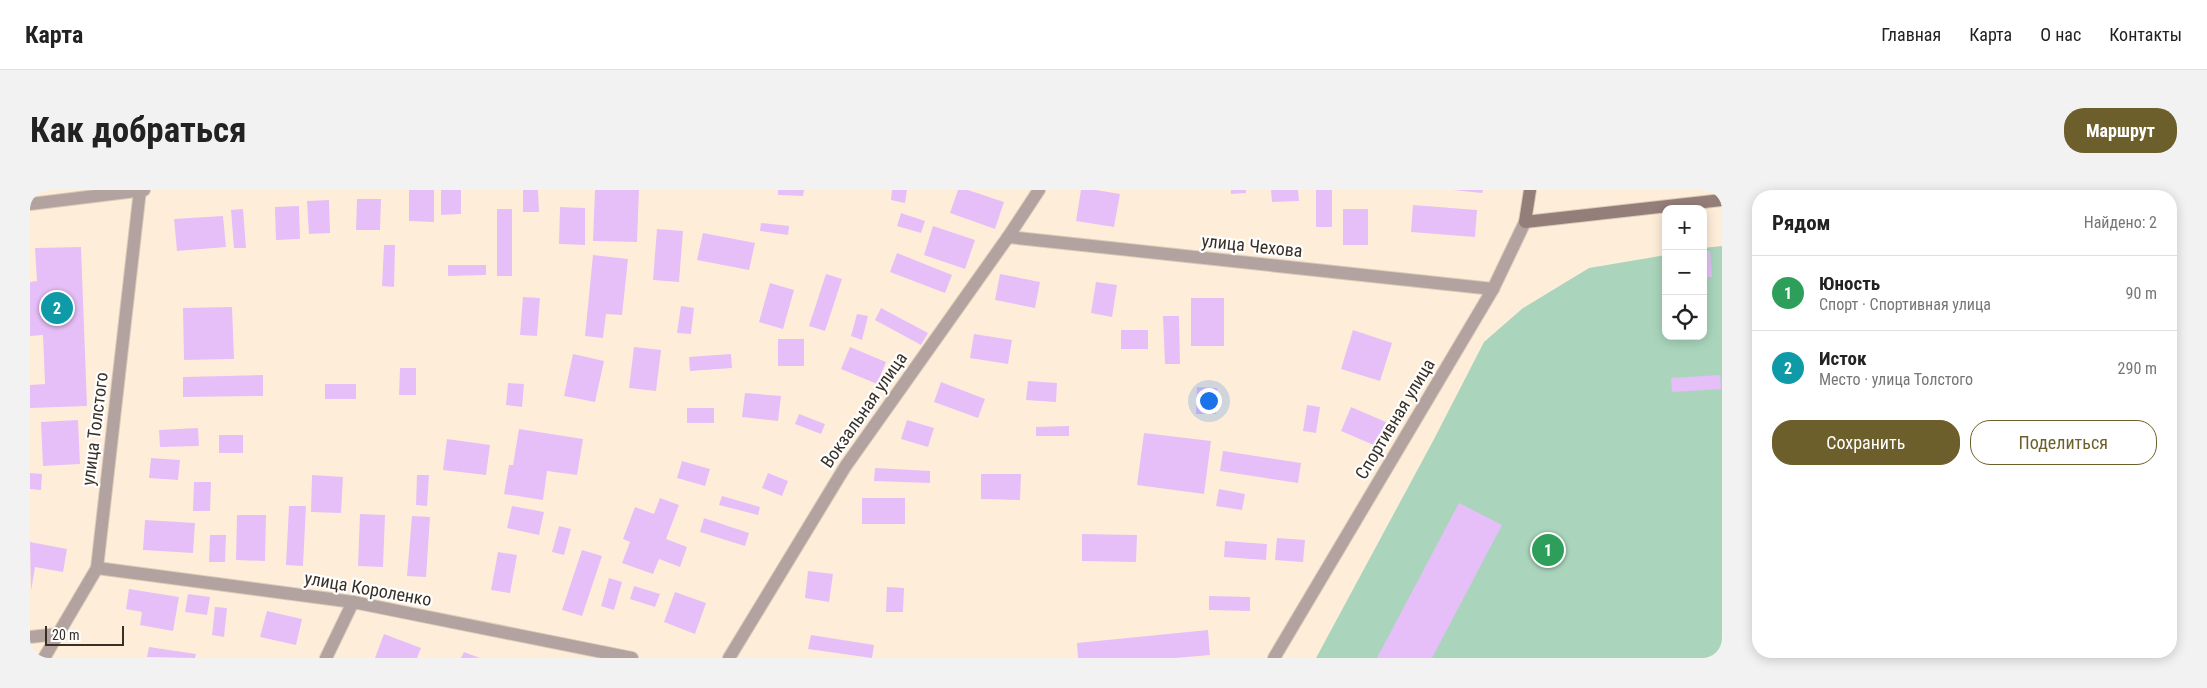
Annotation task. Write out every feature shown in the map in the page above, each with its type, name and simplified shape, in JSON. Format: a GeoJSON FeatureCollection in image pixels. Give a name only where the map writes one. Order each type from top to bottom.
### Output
{"type":"FeatureCollection","features":[{"type":"Feature","properties":{"kind":"main road","name":"Спортивная улица"},"geometry":{"type":"LineString","coordinates":[[1525,222],[1530,190]]}},
{"type":"Feature","properties":{"kind":"main road"},"geometry":{"type":"LineString","coordinates":[[1525,222],[1722,200]]}},
{"type":"Feature","properties":{"kind":"street"},"geometry":{"type":"LineString","coordinates":[[30,204],[141,190]]}},
{"type":"Feature","properties":{"kind":"street","name":"улица Толстого"},"geometry":{"type":"LineString","coordinates":[[44,658],[97,568],[141,190]]}},
{"type":"Feature","properties":{"kind":"street","name":"Вокзальная улица"},"geometry":{"type":"LineString","coordinates":[[729,658],[845,467],[1008,238],[1039,190]]}},
{"type":"Feature","properties":{"kind":"street","name":"Спортивная улица"},"geometry":{"type":"LineString","coordinates":[[1274,658],[1493,289],[1525,222]]}},
{"type":"Feature","properties":{"kind":"street","name":"улица Чехова"},"geometry":{"type":"LineString","coordinates":[[1008,238],[1493,289]]}},
{"type":"Feature","properties":{"kind":"street","name":"улица Короленко"},"geometry":{"type":"LineString","coordinates":[[97,568],[353,602],[632,658]]}},
{"type":"Feature","properties":{"kind":"street"},"geometry":{"type":"LineString","coordinates":[[326,658],[353,602]]}},
{"type":"Feature","properties":{"kind":"street"},"geometry":{"type":"LineString","coordinates":[[30,637],[58,634]]}},
{"type":"Feature","properties":{"kind":"green space"},"geometry":{"type":"Polygon","coordinates":[[[1722,246],[1722,658],[1316,658],[1484,342],[1523,308],[1589,268],[1662,256],[1662,340],[1707,340],[1707,248],[1722,246]]]}},
{"type":"Feature","properties":{"kind":"building"},"geometry":{"type":"Polygon","coordinates":[[[409,190],[434,190],[434,222],[409,221],[409,190]]]}},
{"type":"Feature","properties":{"kind":"building"},"geometry":{"type":"Polygon","coordinates":[[[441,190],[461,190],[461,214],[441,215],[441,190]]]}},
{"type":"Feature","properties":{"kind":"building"},"geometry":{"type":"Polygon","coordinates":[[[523,190],[538,190],[539,212],[523,212],[523,190]]]}},
{"type":"Feature","properties":{"kind":"building"},"geometry":{"type":"Polygon","coordinates":[[[595,190],[639,190],[637,242],[593,241],[595,190]]]}},
{"type":"Feature","properties":{"kind":"building"},"geometry":{"type":"Polygon","coordinates":[[[778,190],[804,190],[803,196],[778,195],[778,190]]]}},
{"type":"Feature","properties":{"kind":"building"},"geometry":{"type":"Polygon","coordinates":[[[892,190],[907,190],[905,203],[891,200],[892,190]]]}},
{"type":"Feature","properties":{"kind":"building"},"geometry":{"type":"Polygon","coordinates":[[[958,190],[968,190],[1004,202],[995,229],[950,213],[958,190]]]}},
{"type":"Feature","properties":{"kind":"building"},"geometry":{"type":"Polygon","coordinates":[[[1081,190],[1096,190],[1120,194],[1114,227],[1076,221],[1081,190]]]}},
{"type":"Feature","properties":{"kind":"building"},"geometry":{"type":"Polygon","coordinates":[[[1231,190],[1246,190],[1246,193],[1231,194],[1231,190]]]}},
{"type":"Feature","properties":{"kind":"building"},"geometry":{"type":"Polygon","coordinates":[[[1271,190],[1298,190],[1299,201],[1272,202],[1271,190]]]}},
{"type":"Feature","properties":{"kind":"building"},"geometry":{"type":"Polygon","coordinates":[[[1316,190],[1332,190],[1332,227],[1316,227],[1316,190]]]}},
{"type":"Feature","properties":{"kind":"building"},"geometry":{"type":"Polygon","coordinates":[[[1453,190],[1483,190],[1482,193],[1453,190]]]}},
{"type":"Feature","properties":{"kind":"building"},"geometry":{"type":"Polygon","coordinates":[[[357,199],[381,199],[380,230],[356,230],[357,199]]]}},
{"type":"Feature","properties":{"kind":"building"},"geometry":{"type":"Polygon","coordinates":[[[329,200],[330,233],[309,234],[307,201],[329,200]]]}},
{"type":"Feature","properties":{"kind":"building"},"geometry":{"type":"Polygon","coordinates":[[[1413,205],[1477,210],[1475,237],[1411,232],[1413,205]]]}},
{"type":"Feature","properties":{"kind":"building"},"geometry":{"type":"Polygon","coordinates":[[[299,206],[300,239],[276,240],[275,207],[299,206]]]}},
{"type":"Feature","properties":{"kind":"building"},"geometry":{"type":"Polygon","coordinates":[[[560,207],[585,208],[585,245],[559,244],[560,207]]]}},
{"type":"Feature","properties":{"kind":"building"},"geometry":{"type":"Polygon","coordinates":[[[243,209],[246,248],[234,248],[231,210],[243,209]]]}},
{"type":"Feature","properties":{"kind":"building"},"geometry":{"type":"Polygon","coordinates":[[[497,209],[512,209],[512,276],[497,276],[497,209]]]}},
{"type":"Feature","properties":{"kind":"building"},"geometry":{"type":"Polygon","coordinates":[[[1343,209],[1368,209],[1368,245],[1343,245],[1343,209]]]}},
{"type":"Feature","properties":{"kind":"building"},"geometry":{"type":"Polygon","coordinates":[[[901,213],[925,221],[921,233],[897,226],[901,213]]]}},
{"type":"Feature","properties":{"kind":"building"},"geometry":{"type":"Polygon","coordinates":[[[223,216],[226,247],[177,251],[174,219],[223,216]]]}},
{"type":"Feature","properties":{"kind":"building"},"geometry":{"type":"Polygon","coordinates":[[[761,223],[789,226],[788,235],[760,231],[761,223]]]}},
{"type":"Feature","properties":{"kind":"building"},"geometry":{"type":"Polygon","coordinates":[[[933,226],[975,240],[965,269],[924,255],[933,226]]]}},
{"type":"Feature","properties":{"kind":"building"},"geometry":{"type":"Polygon","coordinates":[[[657,229],[683,231],[679,282],[653,280],[657,229]]]}},
{"type":"Feature","properties":{"kind":"building"},"geometry":{"type":"Polygon","coordinates":[[[703,233],[755,243],[749,270],[697,260],[703,233]]]}},
{"type":"Feature","properties":{"kind":"building"},"geometry":{"type":"Polygon","coordinates":[[[384,245],[395,245],[394,287],[382,286],[384,245]]]}},
{"type":"Feature","properties":{"kind":"building"},"geometry":{"type":"Polygon","coordinates":[[[81,247],[87,406],[30,408],[30,385],[45,384],[43,335],[30,336],[30,282],[37,281],[35,248],[81,247]]]}},
{"type":"Feature","properties":{"kind":"building"},"geometry":{"type":"Polygon","coordinates":[[[1707,251],[1710,251],[1712,277],[1707,277],[1707,251]]]}},
{"type":"Feature","properties":{"kind":"building"},"geometry":{"type":"Polygon","coordinates":[[[897,253],[952,275],[945,293],[890,272],[897,253]]]}},
{"type":"Feature","properties":{"kind":"building"},"geometry":{"type":"Polygon","coordinates":[[[593,255],[628,259],[622,315],[606,314],[603,338],[585,336],[593,255]]]}},
{"type":"Feature","properties":{"kind":"building"},"geometry":{"type":"Polygon","coordinates":[[[448,265],[486,265],[486,275],[448,276],[448,265]]]}},
{"type":"Feature","properties":{"kind":"building"},"geometry":{"type":"Polygon","coordinates":[[[826,274],[842,279],[825,331],[809,326],[826,274]]]}},
{"type":"Feature","properties":{"kind":"building"},"geometry":{"type":"Polygon","coordinates":[[[1000,274],[1040,282],[1035,308],[995,300],[1000,274]]]}},
{"type":"Feature","properties":{"kind":"building"},"geometry":{"type":"Polygon","coordinates":[[[1096,282],[1117,285],[1112,317],[1091,313],[1096,282]]]}},
{"type":"Feature","properties":{"kind":"building"},"geometry":{"type":"Polygon","coordinates":[[[770,283],[794,290],[783,329],[759,322],[770,283]]]}},
{"type":"Feature","properties":{"kind":"building"},"geometry":{"type":"Polygon","coordinates":[[[523,297],[540,298],[537,336],[520,335],[523,297]]]}},
{"type":"Feature","properties":{"kind":"building"},"geometry":{"type":"Polygon","coordinates":[[[1191,298],[1224,298],[1224,346],[1191,346],[1191,298]]]}},
{"type":"Feature","properties":{"kind":"building"},"geometry":{"type":"Polygon","coordinates":[[[681,306],[694,308],[691,334],[677,333],[681,306]]]}},
{"type":"Feature","properties":{"kind":"building"},"geometry":{"type":"Polygon","coordinates":[[[232,307],[234,359],[184,360],[183,308],[232,307]]]}},
{"type":"Feature","properties":{"kind":"building"},"geometry":{"type":"Polygon","coordinates":[[[881,308],[928,333],[921,345],[875,320],[881,308]]]}},
{"type":"Feature","properties":{"kind":"building"},"geometry":{"type":"Polygon","coordinates":[[[857,314],[868,316],[862,340],[851,336],[857,314]]]}},
{"type":"Feature","properties":{"kind":"building"},"geometry":{"type":"Polygon","coordinates":[[[1163,316],[1179,316],[1180,364],[1165,364],[1163,316]]]}},
{"type":"Feature","properties":{"kind":"building"},"geometry":{"type":"Polygon","coordinates":[[[1121,330],[1148,330],[1148,349],[1121,349],[1121,330]]]}},
{"type":"Feature","properties":{"kind":"building"},"geometry":{"type":"Polygon","coordinates":[[[1353,330],[1392,343],[1380,381],[1341,369],[1353,330]]]}},
{"type":"Feature","properties":{"kind":"building"},"geometry":{"type":"Polygon","coordinates":[[[974,334],[1012,340],[1008,364],[970,358],[974,334]]]}},
{"type":"Feature","properties":{"kind":"building"},"geometry":{"type":"Polygon","coordinates":[[[778,339],[804,339],[804,366],[778,366],[778,339]]]}},
{"type":"Feature","properties":{"kind":"building"},"geometry":{"type":"Polygon","coordinates":[[[634,347],[661,350],[656,391],[629,388],[634,347]]]}},
{"type":"Feature","properties":{"kind":"building"},"geometry":{"type":"Polygon","coordinates":[[[850,347],[886,362],[877,384],[841,369],[850,347]]]}},
{"type":"Feature","properties":{"kind":"building"},"geometry":{"type":"Polygon","coordinates":[[[573,354],[604,361],[595,402],[564,396],[573,354]]]}},
{"type":"Feature","properties":{"kind":"building"},"geometry":{"type":"Polygon","coordinates":[[[731,354],[732,368],[690,371],[689,357],[731,354]]]}},
{"type":"Feature","properties":{"kind":"building"},"geometry":{"type":"Polygon","coordinates":[[[400,368],[416,368],[416,395],[399,395],[400,368]]]}},
{"type":"Feature","properties":{"kind":"building"},"geometry":{"type":"Polygon","coordinates":[[[263,375],[263,396],[183,397],[183,377],[263,375]]]}},
{"type":"Feature","properties":{"kind":"building"},"geometry":{"type":"Polygon","coordinates":[[[1720,375],[1721,389],[1672,392],[1671,378],[1720,375]]]}},
{"type":"Feature","properties":{"kind":"building"},"geometry":{"type":"Polygon","coordinates":[[[1028,381],[1057,383],[1056,402],[1026,400],[1028,381]]]}},
{"type":"Feature","properties":{"kind":"building"},"geometry":{"type":"Polygon","coordinates":[[[941,382],[985,399],[978,418],[934,402],[941,382]]]}},
{"type":"Feature","properties":{"kind":"building"},"geometry":{"type":"Polygon","coordinates":[[[508,383],[524,384],[522,407],[506,405],[508,383]]]}},
{"type":"Feature","properties":{"kind":"building"},"geometry":{"type":"Polygon","coordinates":[[[325,384],[356,384],[356,399],[325,399],[325,384]]]}},
{"type":"Feature","properties":{"kind":"building"},"geometry":{"type":"Polygon","coordinates":[[[1197,387],[1217,388],[1216,414],[1196,414],[1197,387]]]}},
{"type":"Feature","properties":{"kind":"building"},"geometry":{"type":"Polygon","coordinates":[[[745,393],[781,396],[778,421],[742,417],[745,393]]]}},
{"type":"Feature","properties":{"kind":"building"},"geometry":{"type":"Polygon","coordinates":[[[1307,405],[1320,407],[1316,433],[1303,431],[1307,405]]]}},
{"type":"Feature","properties":{"kind":"building"},"geometry":{"type":"Polygon","coordinates":[[[1351,407],[1386,422],[1376,446],[1341,431],[1351,407]]]}},
{"type":"Feature","properties":{"kind":"building"},"geometry":{"type":"Polygon","coordinates":[[[687,408],[714,408],[714,423],[687,423],[687,408]]]}},
{"type":"Feature","properties":{"kind":"building"},"geometry":{"type":"Polygon","coordinates":[[[799,414],[825,424],[821,434],[795,424],[799,414]]]}},
{"type":"Feature","properties":{"kind":"building"},"geometry":{"type":"Polygon","coordinates":[[[78,420],[80,464],[43,466],[41,422],[78,420]]]}},
{"type":"Feature","properties":{"kind":"building"},"geometry":{"type":"Polygon","coordinates":[[[907,420],[934,428],[928,447],[901,439],[907,420]]]}},
{"type":"Feature","properties":{"kind":"building"},"geometry":{"type":"Polygon","coordinates":[[[1069,426],[1069,436],[1036,436],[1036,427],[1069,426]]]}},
{"type":"Feature","properties":{"kind":"building"},"geometry":{"type":"Polygon","coordinates":[[[198,428],[199,446],[160,447],[159,430],[198,428]]]}},
{"type":"Feature","properties":{"kind":"building"},"geometry":{"type":"Polygon","coordinates":[[[519,429],[583,439],[577,475],[547,471],[543,500],[504,494],[509,465],[513,465],[519,429]]]}},
{"type":"Feature","properties":{"kind":"building"},"geometry":{"type":"Polygon","coordinates":[[[1144,433],[1211,441],[1204,494],[1137,485],[1144,433]]]}},
{"type":"Feature","properties":{"kind":"building"},"geometry":{"type":"Polygon","coordinates":[[[219,435],[243,435],[243,453],[219,453],[219,435]]]}},
{"type":"Feature","properties":{"kind":"building"},"geometry":{"type":"Polygon","coordinates":[[[447,439],[490,445],[486,475],[443,470],[447,439]]]}},
{"type":"Feature","properties":{"kind":"building"},"geometry":{"type":"Polygon","coordinates":[[[1223,451],[1301,463],[1298,483],[1220,471],[1223,451]]]}},
{"type":"Feature","properties":{"kind":"building"},"geometry":{"type":"Polygon","coordinates":[[[151,458],[180,460],[178,480],[149,478],[151,458]]]}},
{"type":"Feature","properties":{"kind":"building"},"geometry":{"type":"Polygon","coordinates":[[[682,461],[710,469],[705,486],[677,478],[682,461]]]}},
{"type":"Feature","properties":{"kind":"building"},"geometry":{"type":"Polygon","coordinates":[[[875,468],[930,471],[930,483],[874,481],[875,468]]]}},
{"type":"Feature","properties":{"kind":"building"},"geometry":{"type":"Polygon","coordinates":[[[30,473],[42,474],[41,490],[30,489],[30,473]]]}},
{"type":"Feature","properties":{"kind":"building"},"geometry":{"type":"Polygon","coordinates":[[[768,473],[788,481],[782,496],[762,488],[768,473]]]}},
{"type":"Feature","properties":{"kind":"building"},"geometry":{"type":"Polygon","coordinates":[[[981,474],[1021,474],[1020,500],[981,499],[981,474]]]}},
{"type":"Feature","properties":{"kind":"building"},"geometry":{"type":"Polygon","coordinates":[[[312,475],[343,477],[341,513],[311,512],[312,475]]]}},
{"type":"Feature","properties":{"kind":"building"},"geometry":{"type":"Polygon","coordinates":[[[417,475],[429,475],[427,506],[416,505],[417,475]]]}},
{"type":"Feature","properties":{"kind":"building"},"geometry":{"type":"Polygon","coordinates":[[[194,482],[211,482],[210,511],[193,511],[194,482]]]}},
{"type":"Feature","properties":{"kind":"building"},"geometry":{"type":"Polygon","coordinates":[[[1219,489],[1245,494],[1242,510],[1216,506],[1219,489]]]}},
{"type":"Feature","properties":{"kind":"building"},"geometry":{"type":"Polygon","coordinates":[[[722,496],[760,507],[758,515],[719,505],[722,496]]]}},
{"type":"Feature","properties":{"kind":"building"},"geometry":{"type":"Polygon","coordinates":[[[660,498],[679,505],[666,539],[687,547],[680,567],[659,559],[653,574],[622,563],[630,542],[623,539],[635,507],[654,514],[660,498]]]}},
{"type":"Feature","properties":{"kind":"building"},"geometry":{"type":"Polygon","coordinates":[[[862,498],[905,498],[905,524],[862,524],[862,498]]]}},
{"type":"Feature","properties":{"kind":"building"},"geometry":{"type":"Polygon","coordinates":[[[1459,503],[1502,525],[1432,658],[1377,658],[1459,503]]]}},
{"type":"Feature","properties":{"kind":"building"},"geometry":{"type":"Polygon","coordinates":[[[289,506],[306,506],[303,566],[286,565],[289,506]]]}},
{"type":"Feature","properties":{"kind":"building"},"geometry":{"type":"Polygon","coordinates":[[[512,506],[544,512],[539,535],[507,528],[512,506]]]}},
{"type":"Feature","properties":{"kind":"building"},"geometry":{"type":"Polygon","coordinates":[[[360,514],[385,515],[383,567],[358,566],[360,514]]]}},
{"type":"Feature","properties":{"kind":"building"},"geometry":{"type":"Polygon","coordinates":[[[237,515],[266,515],[265,561],[236,560],[237,515]]]}},
{"type":"Feature","properties":{"kind":"building"},"geometry":{"type":"Polygon","coordinates":[[[412,516],[430,517],[426,577],[407,576],[412,516]]]}},
{"type":"Feature","properties":{"kind":"building"},"geometry":{"type":"Polygon","coordinates":[[[704,518],[749,533],[745,546],[700,532],[704,518]]]}},
{"type":"Feature","properties":{"kind":"building"},"geometry":{"type":"Polygon","coordinates":[[[145,520],[195,523],[193,553],[143,550],[145,520]]]}},
{"type":"Feature","properties":{"kind":"building"},"geometry":{"type":"Polygon","coordinates":[[[559,526],[571,529],[564,555],[552,552],[559,526]]]}},
{"type":"Feature","properties":{"kind":"building"},"geometry":{"type":"Polygon","coordinates":[[[1082,534],[1137,535],[1136,562],[1082,561],[1082,534]]]}},
{"type":"Feature","properties":{"kind":"building"},"geometry":{"type":"Polygon","coordinates":[[[210,535],[226,535],[225,562],[209,562],[210,535]]]}},
{"type":"Feature","properties":{"kind":"building"},"geometry":{"type":"Polygon","coordinates":[[[1277,538],[1305,540],[1303,562],[1275,560],[1277,538]]]}},
{"type":"Feature","properties":{"kind":"building"},"geometry":{"type":"Polygon","coordinates":[[[1225,541],[1267,544],[1266,560],[1224,557],[1225,541]]]}},
{"type":"Feature","properties":{"kind":"building"},"geometry":{"type":"Polygon","coordinates":[[[30,542],[67,549],[63,572],[35,567],[31,591],[30,542]]]}},
{"type":"Feature","properties":{"kind":"building"},"geometry":{"type":"Polygon","coordinates":[[[582,550],[602,556],[582,616],[562,610],[582,550]]]}},
{"type":"Feature","properties":{"kind":"building"},"geometry":{"type":"Polygon","coordinates":[[[498,552],[517,555],[510,593],[491,590],[498,552]]]}},
{"type":"Feature","properties":{"kind":"building"},"geometry":{"type":"Polygon","coordinates":[[[808,571],[833,574],[829,602],[805,598],[808,571]]]}},
{"type":"Feature","properties":{"kind":"building"},"geometry":{"type":"Polygon","coordinates":[[[609,578],[622,582],[614,610],[601,606],[609,578]]]}},
{"type":"Feature","properties":{"kind":"building"},"geometry":{"type":"Polygon","coordinates":[[[634,586],[660,594],[655,607],[630,599],[634,586]]]}},
{"type":"Feature","properties":{"kind":"building"},"geometry":{"type":"Polygon","coordinates":[[[887,587],[904,588],[903,612],[886,612],[887,587]]]}},
{"type":"Feature","properties":{"kind":"building"},"geometry":{"type":"Polygon","coordinates":[[[129,589],[179,597],[173,631],[140,625],[142,612],[126,609],[129,589]]]}},
{"type":"Feature","properties":{"kind":"building"},"geometry":{"type":"Polygon","coordinates":[[[675,592],[706,603],[695,634],[664,622],[675,592]]]}},
{"type":"Feature","properties":{"kind":"building"},"geometry":{"type":"Polygon","coordinates":[[[188,594],[210,597],[207,615],[185,612],[188,594]]]}},
{"type":"Feature","properties":{"kind":"building"},"geometry":{"type":"Polygon","coordinates":[[[1209,596],[1250,597],[1250,611],[1209,610],[1209,596]]]}},
{"type":"Feature","properties":{"kind":"building"},"geometry":{"type":"Polygon","coordinates":[[[215,607],[227,608],[224,637],[212,635],[215,607]]]}},
{"type":"Feature","properties":{"kind":"building"},"geometry":{"type":"Polygon","coordinates":[[[267,611],[302,619],[296,645],[260,637],[267,611]]]}},
{"type":"Feature","properties":{"kind":"building"},"geometry":{"type":"Polygon","coordinates":[[[1208,630],[1210,655],[1175,658],[1078,658],[1077,643],[1208,630]]]}},
{"type":"Feature","properties":{"kind":"building"},"geometry":{"type":"Polygon","coordinates":[[[384,634],[421,648],[417,658],[375,658],[384,634]]]}},
{"type":"Feature","properties":{"kind":"building"},"geometry":{"type":"Polygon","coordinates":[[[811,635],[874,645],[872,658],[808,649],[811,635]]]}},
{"type":"Feature","properties":{"kind":"building"},"geometry":{"type":"Polygon","coordinates":[[[149,647],[196,654],[195,658],[147,657],[149,647]]]}},
{"type":"Feature","properties":{"kind":"building"},"geometry":{"type":"Polygon","coordinates":[[[464,652],[480,658],[461,658],[464,652]]]}},
{"type":"Feature","properties":{"kind":"place","name":"Исток"},"geometry":{"type":"Point","coordinates":[57,308]}},
{"type":"Feature","properties":{"kind":"place","name":"Юность"},"geometry":{"type":"Point","coordinates":[1548,550]}}]}
